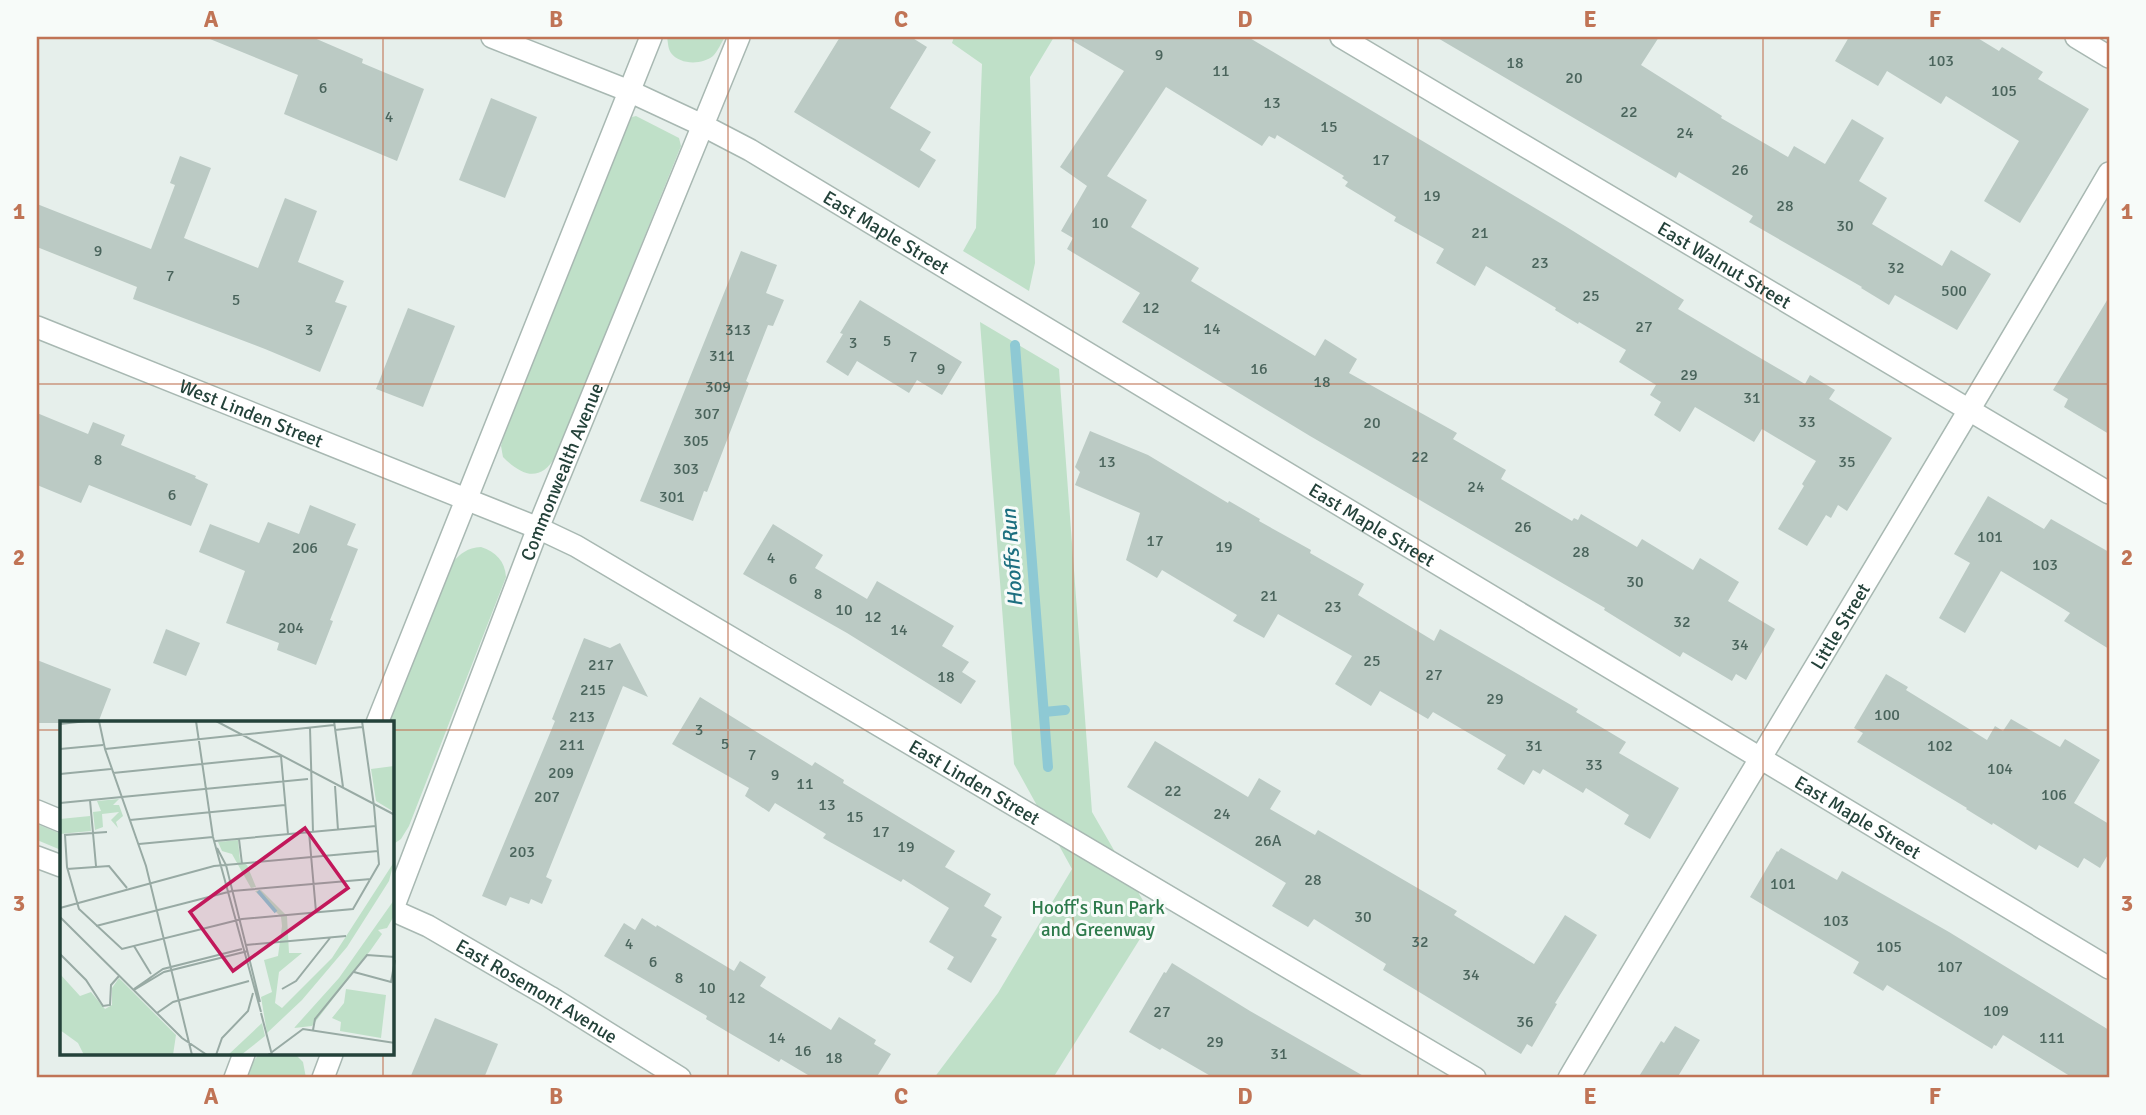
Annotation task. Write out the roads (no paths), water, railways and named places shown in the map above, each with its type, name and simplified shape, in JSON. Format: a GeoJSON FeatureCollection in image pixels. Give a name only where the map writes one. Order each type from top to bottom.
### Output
{"type":"FeatureCollection","features":[{"type":"Feature","properties":{"kind":"street","name":"East Maple Street"},"geometry":{"type":"LineString","coordinates":[[492,37],[629,91],[750,150],[2109,968]]}},
{"type":"Feature","properties":{"kind":"street"},"geometry":{"type":"LineString","coordinates":[[378,721],[651,37]]}},
{"type":"Feature","properties":{"kind":"street","name":"Commonwealth Avenue"},"geometry":{"type":"LineString","coordinates":[[394,906],[538,528],[738,37]]}},
{"type":"Feature","properties":{"kind":"street","name":"East Walnut Street"},"geometry":{"type":"LineString","coordinates":[[1341,37],[2109,493]]}},
{"type":"Feature","properties":{"kind":"street"},"geometry":{"type":"LineString","coordinates":[[2076,37],[2109,57]]}},
{"type":"Feature","properties":{"kind":"street","name":"Little Street"},"geometry":{"type":"LineString","coordinates":[[1569,1078],[2109,173]]}},
{"type":"Feature","properties":{"kind":"street","name":"West Linden Street"},"geometry":{"type":"LineString","coordinates":[[37,327],[466,500]]}},
{"type":"Feature","properties":{"kind":"street","name":"East Linden Street"},"geometry":{"type":"LineString","coordinates":[[466,500],[576,546],[1475,1078]]}},
{"type":"Feature","properties":{"kind":"street"},"geometry":{"type":"LineString","coordinates":[[37,811],[60,821]]}},
{"type":"Feature","properties":{"kind":"street"},"geometry":{"type":"LineString","coordinates":[[37,857],[60,866]]}},
{"type":"Feature","properties":{"kind":"street","name":"East Rosemont Avenue"},"geometry":{"type":"LineString","coordinates":[[394,912],[428,926],[484,958],[680,1078]]}},
{"type":"Feature","properties":{"kind":"street"},"geometry":{"type":"LineString","coordinates":[[235,1078],[243,1056]]}},
{"type":"Feature","properties":{"kind":"street"},"geometry":{"type":"LineString","coordinates":[[323,1078],[331,1056]]}},
{"type":"Feature","properties":{"kind":"waterway","name":"Hooffs Run"},"geometry":{"type":"LineString","coordinates":[[1015,345],[1048,767]]}},
{"type":"Feature","properties":{"kind":"waterway"},"geometry":{"type":"LineString","coordinates":[[1044,712],[1065,710]]}},
{"type":"Feature","properties":{"kind":"park label","name":"Hooff's Run Park and Greenway"},"geometry":{"type":"Point","coordinates":[1098,918]}}]}
